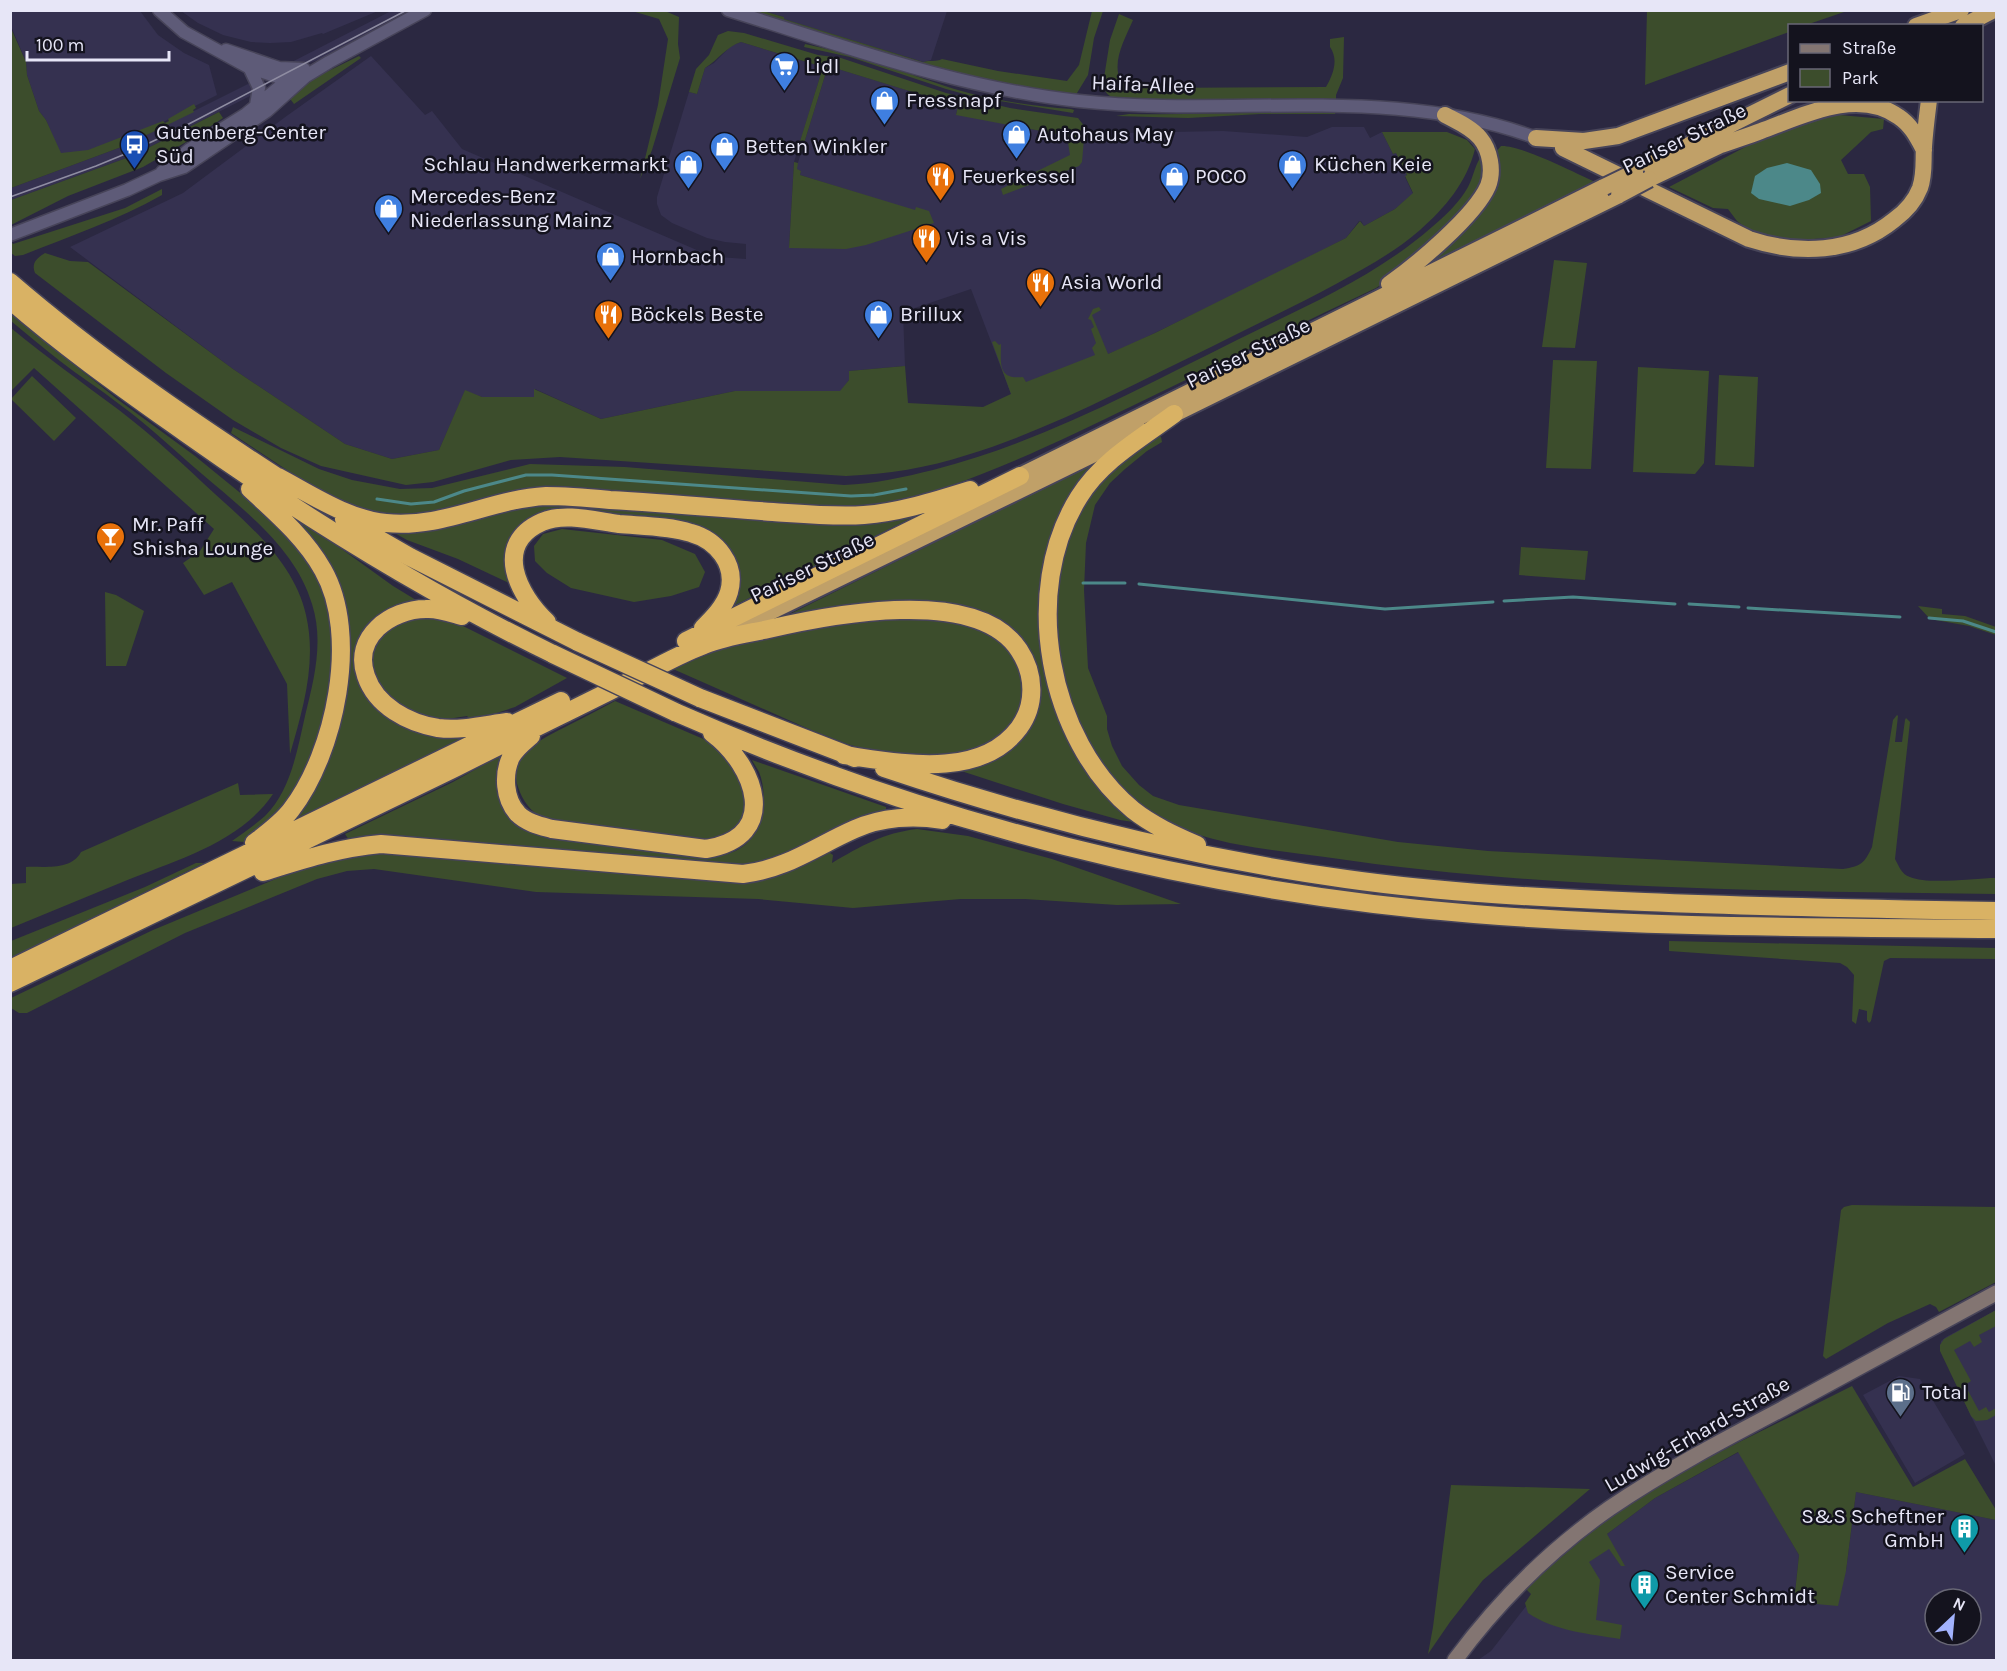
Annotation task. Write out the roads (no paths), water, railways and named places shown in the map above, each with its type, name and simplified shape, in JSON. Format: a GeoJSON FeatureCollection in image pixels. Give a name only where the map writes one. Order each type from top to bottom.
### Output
{"type":"FeatureCollection","features":[{"type":"Feature","properties":{"kind":"highway"},"geometry":{"type":"LineString","coordinates":[[1922,24],[1962,10]]}},
{"type":"Feature","properties":{"kind":"highway"},"geometry":{"type":"LineString","coordinates":[[1937,24],[1962,10]]}},
{"type":"Feature","properties":{"kind":"highway"},"geometry":{"type":"LineString","coordinates":[[1968,24],[1995,12]]}},
{"type":"Feature","properties":{"kind":"highway"},"geometry":{"type":"LineString","coordinates":[[1980,24],[1995,12]]}},
{"type":"Feature","properties":{"kind":"highway"},"geometry":{"type":"LineString","coordinates":[[1536,138],[1584,141],[1618,136],[1788,73]]}},
{"type":"Feature","properties":{"kind":"highway","name":"Pariser Straße"},"geometry":{"type":"LineString","coordinates":[[700,640],[882,559],[1174,414],[1642,176],[1788,96]]}},
{"type":"Feature","properties":{"kind":"highway","name":"Pariser Straße"},"geometry":{"type":"LineString","coordinates":[[1642,176],[1721,144],[1807,102]]}},
{"type":"Feature","properties":{"kind":"highway"},"geometry":{"type":"LineString","coordinates":[[1563,148],[1749,239],[1779,247],[1809,250],[1838,246],[1868,237],[1902,214],[1916,197],[1924,161],[1929,102]]}},
{"type":"Feature","properties":{"kind":"highway"},"geometry":{"type":"LineString","coordinates":[[1721,144],[1821,110],[1839,106],[1864,105],[1878,106],[1898,116],[1914,132],[1924,150]]}},
{"type":"Feature","properties":{"kind":"highway"},"geometry":{"type":"LineString","coordinates":[[1322,326],[1408,270],[1449,234],[1484,194],[1491,171],[1485,146],[1475,132],[1444,115]]}},
{"type":"Feature","properties":{"kind":"highway","name":"Pariser Straße"},"geometry":{"type":"LineString","coordinates":[[1020,476],[1322,326],[1612,191]]}},
{"type":"Feature","properties":{"kind":"highway"},"geometry":{"type":"LineString","coordinates":[[10,282],[141,384],[201,427],[353,525],[410,557],[573,639],[700,698],[844,755],[980,799],[1089,830],[1250,863],[1345,879],[1502,895],[1729,905],[1996,910]]}},
{"type":"Feature","properties":{"kind":"highway"},"geometry":{"type":"LineString","coordinates":[[10,300],[93,366],[285,502],[375,559],[490,624],[696,722],[861,785],[961,818],[1039,839],[1178,871],[1347,900],[1461,912],[1600,921],[1996,929]]}},
{"type":"Feature","properties":{"kind":"highway"},"geometry":{"type":"LineString","coordinates":[[1174,414],[1116,456],[1095,475],[1066,519],[1057,546],[1048,604],[1048,639],[1052,669],[1060,700],[1082,750],[1119,797],[1154,825],[1177,837],[1250,863]]}},
{"type":"Feature","properties":{"kind":"highway"},"geometry":{"type":"LineString","coordinates":[[209,880],[229,861],[276,825],[290,811],[304,790],[317,764],[328,732],[339,681],[342,648],[340,618],[333,592],[323,570],[290,527],[217,455]]}},
{"type":"Feature","properties":{"kind":"highway"},"geometry":{"type":"LineString","coordinates":[[278,477],[354,516],[385,523],[404,524],[430,522],[462,515],[514,499],[549,496],[780,513],[861,515],[920,506],[1020,476]]}},
{"type":"Feature","properties":{"kind":"highway"},"geometry":{"type":"LineString","coordinates":[[10,969],[209,880],[547,722],[700,640],[1020,476]]}},
{"type":"Feature","properties":{"kind":"highway"},"geometry":{"type":"LineString","coordinates":[[573,639],[537,613],[526,597],[513,568],[515,546],[522,535],[541,522],[550,519],[571,518],[682,531],[710,541],[726,560],[730,571],[729,591],[700,640]]}},
{"type":"Feature","properties":{"kind":"highway"},"geometry":{"type":"LineString","coordinates":[[490,624],[449,612],[427,609],[394,616],[376,628],[369,639],[364,656],[365,675],[377,695],[387,705],[400,715],[425,725],[456,728],[520,721]]}},
{"type":"Feature","properties":{"kind":"highway"},"geometry":{"type":"LineString","coordinates":[[10,983],[520,721],[700,640],[840,614],[928,611],[980,620],[998,629],[1019,650],[1030,677],[1029,710],[1017,730],[999,747],[977,757],[943,763],[901,763],[844,755]]}},
{"type":"Feature","properties":{"kind":"highway"},"geometry":{"type":"LineString","coordinates":[[547,722],[516,750],[508,768],[505,779],[509,799],[518,814],[538,826],[552,830],[706,849],[726,844],[742,832],[751,817],[754,796],[746,773],[732,750],[696,722]]}},
{"type":"Feature","properties":{"kind":"highway"},"geometry":{"type":"LineString","coordinates":[[209,880],[330,851],[381,844],[733,874],[759,872],[786,864],[855,828],[879,820],[905,817],[937,819],[1009,836],[1039,839]]}},
{"type":"Feature","properties":{"kind":"main road","name":"Ludwig-Erhard-Straße"},"geometry":{"type":"LineString","coordinates":[[1455,1660],[1481,1627],[1521,1584],[1558,1549],[1610,1508],[1685,1461],[1996,1293]]}},
{"type":"Feature","properties":{"kind":"street"},"geometry":{"type":"LineString","coordinates":[[159,10],[183,32],[204,44],[250,69],[282,80]]}},
{"type":"Feature","properties":{"kind":"street"},"geometry":{"type":"LineString","coordinates":[[159,175],[190,148],[246,114],[282,80],[329,62],[424,10]]}},
{"type":"Feature","properties":{"kind":"street","name":"Haifa-Allee"},"geometry":{"type":"LineString","coordinates":[[728,10],[928,72],[1036,95],[1122,104],[1340,106],[1407,110],[1498,126],[1563,148]]}},
{"type":"Feature","properties":{"kind":"street"},"geometry":{"type":"LineString","coordinates":[[204,44],[239,53],[269,65],[307,72]]}},
{"type":"Feature","properties":{"kind":"street"},"geometry":{"type":"LineString","coordinates":[[269,65],[282,80]]}},
{"type":"Feature","properties":{"kind":"street"},"geometry":{"type":"LineString","coordinates":[[250,69],[259,88],[256,105]]}},
{"type":"Feature","properties":{"kind":"street"},"geometry":{"type":"LineString","coordinates":[[10,235],[197,160],[275,104],[307,72]]}},
{"type":"Feature","properties":{"kind":"street"},"geometry":{"type":"LineString","coordinates":[[275,104],[282,80]]}},
{"type":"Feature","properties":{"kind":"waterway"},"geometry":{"type":"LineString","coordinates":[[377,499],[411,504],[434,502],[464,491],[526,475],[851,496],[874,495],[906,489]]}},
{"type":"Feature","properties":{"kind":"waterway"},"geometry":{"type":"LineString","coordinates":[[1083,583],[1125,583]]}},
{"type":"Feature","properties":{"kind":"waterway"},"geometry":{"type":"LineString","coordinates":[[1139,584],[1385,609],[1493,602]]}},
{"type":"Feature","properties":{"kind":"waterway"},"geometry":{"type":"LineString","coordinates":[[1504,601],[1573,597],[1675,604]]}},
{"type":"Feature","properties":{"kind":"waterway"},"geometry":{"type":"LineString","coordinates":[[1689,604],[1739,607]]}},
{"type":"Feature","properties":{"kind":"waterway"},"geometry":{"type":"LineString","coordinates":[[1748,608],[1900,617]]}},
{"type":"Feature","properties":{"kind":"waterway"},"geometry":{"type":"LineString","coordinates":[[1929,618],[1963,621],[1996,632]]}},
{"type":"Feature","properties":{"kind":"tram line"},"geometry":{"type":"LineString","coordinates":[[10,197],[130,152],[183,127],[407,10]]}},
{"type":"Feature","properties":{"kind":"place","name":"Lidl"},"geometry":{"type":"Point","coordinates":[784,92]}},
{"type":"Feature","properties":{"kind":"place","name":"Fressnapf"},"geometry":{"type":"Point","coordinates":[885,126]}},
{"type":"Feature","properties":{"kind":"place","name":"Autohaus May"},"geometry":{"type":"Point","coordinates":[1016,160]}},
{"type":"Feature","properties":{"kind":"place","name":"Gutenberg-Center Süd"},"geometry":{"type":"Point","coordinates":[135,170]}},
{"type":"Feature","properties":{"kind":"place","name":"Betten Winkler"},"geometry":{"type":"Point","coordinates":[724,172]}},
{"type":"Feature","properties":{"kind":"place","name":"Schlau Handwerkermarkt"},"geometry":{"type":"Point","coordinates":[689,190]}},
{"type":"Feature","properties":{"kind":"place","name":"Küchen Keie"},"geometry":{"type":"Point","coordinates":[1293,190]}},
{"type":"Feature","properties":{"kind":"place","name":"Feuerkessel"},"geometry":{"type":"Point","coordinates":[941,202]}},
{"type":"Feature","properties":{"kind":"place","name":"POCO"},"geometry":{"type":"Point","coordinates":[1174,202]}},
{"type":"Feature","properties":{"kind":"place","name":"Mercedes-Benz Niederlassung Mainz"},"geometry":{"type":"Point","coordinates":[389,234]}},
{"type":"Feature","properties":{"kind":"place","name":"Vis a Vis"},"geometry":{"type":"Point","coordinates":[926,264]}},
{"type":"Feature","properties":{"kind":"place","name":"Hornbach"},"geometry":{"type":"Point","coordinates":[610,282]}},
{"type":"Feature","properties":{"kind":"place","name":"Asia World"},"geometry":{"type":"Point","coordinates":[1040,308]}},
{"type":"Feature","properties":{"kind":"place","name":"Böckels Beste"},"geometry":{"type":"Point","coordinates":[609,340]}},
{"type":"Feature","properties":{"kind":"place","name":"Brillux"},"geometry":{"type":"Point","coordinates":[879,340]}},
{"type":"Feature","properties":{"kind":"place","name":"Mr. Paff Shisha Lounge"},"geometry":{"type":"Point","coordinates":[111,562]}},
{"type":"Feature","properties":{"kind":"place","name":"Total"},"geometry":{"type":"Point","coordinates":[1901,1418]}},
{"type":"Feature","properties":{"kind":"place","name":"S&S Scheftner GmbH"},"geometry":{"type":"Point","coordinates":[1965,1554]}},
{"type":"Feature","properties":{"kind":"place","name":"Service Center Schmidt"},"geometry":{"type":"Point","coordinates":[1644,1610]}}]}
